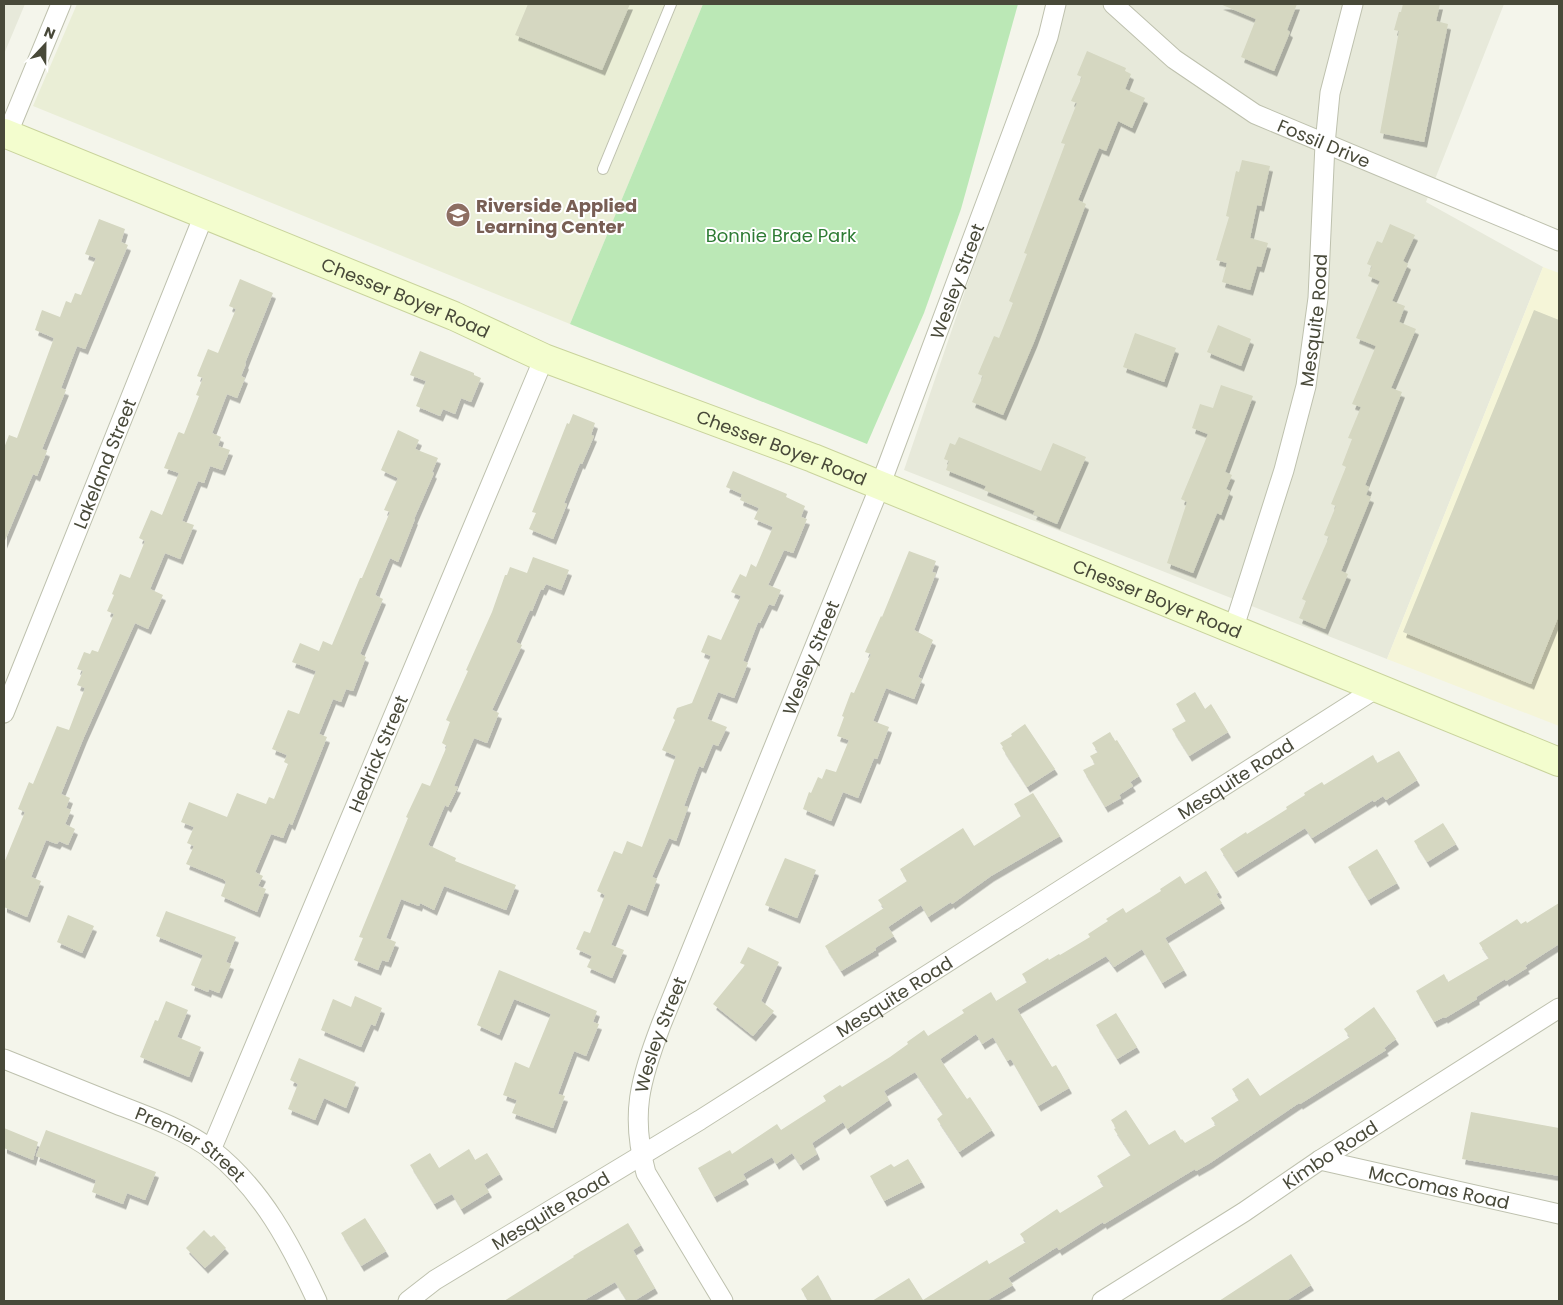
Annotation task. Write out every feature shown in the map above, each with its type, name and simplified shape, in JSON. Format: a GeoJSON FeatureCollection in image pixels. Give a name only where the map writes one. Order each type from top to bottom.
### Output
{"type":"FeatureCollection","features":[{"type":"Feature","properties":{"kind":"street"},"geometry":{"type":"LineString","coordinates":[[5,134],[61,4]]}},
{"type":"Feature","properties":{"kind":"street","name":"Wesley Street"},"geometry":{"type":"LineString","coordinates":[[723,1301],[646,1174],[641,1156],[637,1126],[638,1104],[644,1075],[652,1050],[880,486],[1048,38],[1056,4]]}},
{"type":"Feature","properties":{"kind":"street","name":"Fossil Drive"},"geometry":{"type":"LineString","coordinates":[[1113,4],[1174,59],[1255,114],[1559,241]]}},
{"type":"Feature","properties":{"kind":"street","name":"Mesquite Road"},"geometry":{"type":"LineString","coordinates":[[1233,630],[1284,470],[1306,386],[1318,298],[1325,144],[1330,93],[1353,4]]}},
{"type":"Feature","properties":{"kind":"street","name":"Chesser Boyer Road"},"geometry":{"type":"LineString","coordinates":[[5,134],[454,316],[544,358],[813,458],[1559,762]]}},
{"type":"Feature","properties":{"kind":"street","name":"Lakeland Street"},"geometry":{"type":"LineString","coordinates":[[4,713],[204,215]]}},
{"type":"Feature","properties":{"kind":"street","name":"Hedrick Street"},"geometry":{"type":"LineString","coordinates":[[212,1150],[544,358]]}},
{"type":"Feature","properties":{"kind":"street","name":"Mesquite Road"},"geometry":{"type":"LineString","coordinates":[[408,1301],[436,1280],[641,1156],[1377,688]]}},
{"type":"Feature","properties":{"kind":"street","name":"Kimbo Road"},"geometry":{"type":"LineString","coordinates":[[1102,1301],[1244,1212],[1320,1160],[1559,1008]]}},
{"type":"Feature","properties":{"kind":"street","name":"Premier Street"},"geometry":{"type":"LineString","coordinates":[[4,1059],[162,1123],[212,1150],[242,1178],[276,1221],[289,1243],[317,1301]]}},
{"type":"Feature","properties":{"kind":"street","name":"McComas Road"},"geometry":{"type":"LineString","coordinates":[[1320,1160],[1559,1214]]}},
{"type":"Feature","properties":{"kind":"lane"},"geometry":{"type":"LineString","coordinates":[[604,169],[671,4]]}},
{"type":"Feature","properties":{"kind":"shaded area"},"geometry":{"type":"Polygon","coordinates":[[[4,4],[25,4],[4,54],[4,4]]]}},
{"type":"Feature","properties":{"kind":"shaded area","name":"Riverside Applied Learning Center"},"geometry":{"type":"Polygon","coordinates":[[[77,4],[703,4],[570,324],[33,106],[77,4]]]}},
{"type":"Feature","properties":{"kind":"shaded area"},"geometry":{"type":"Polygon","coordinates":[[[1063,4],[1504,4],[1426,202],[1543,267],[1387,659],[904,470],[1063,4]]]}},
{"type":"Feature","properties":{"kind":"shaded area"},"geometry":{"type":"Polygon","coordinates":[[[1543,267],[1559,273],[1559,726],[1387,659],[1543,267]]]}},
{"type":"Feature","properties":{"kind":"green space","name":"Bonnie Brae Park"},"geometry":{"type":"Polygon","coordinates":[[[703,4],[1018,4],[961,209],[924,313],[867,444],[570,324],[703,4]]]}},
{"type":"Feature","properties":{"kind":"building"},"geometry":{"type":"Polygon","coordinates":[[[528,4],[630,4],[602,70],[515,35],[528,4]]]}},
{"type":"Feature","properties":{"kind":"building"},"geometry":{"type":"Polygon","coordinates":[[[1220,4],[1297,4],[1287,30],[1290,32],[1274,71],[1241,57],[1256,19],[1220,4]]]}},
{"type":"Feature","properties":{"kind":"building"},"geometry":{"type":"Polygon","coordinates":[[[1403,4],[1440,4],[1436,21],[1448,24],[1424,142],[1380,133],[1399,31],[1394,30],[1403,4]]]}},
{"type":"Feature","properties":{"kind":"building"},"geometry":{"type":"Polygon","coordinates":[[[1087,51],[1126,68],[1125,71],[1131,74],[1125,89],[1145,98],[1132,128],[1118,121],[1106,151],[1099,148],[1078,200],[1086,204],[1034,342],[1003,415],[972,402],[983,376],[978,374],[994,336],[999,338],[1013,303],[1009,301],[1027,254],[1024,253],[1065,144],[1061,143],[1077,103],[1071,101],[1082,77],[1077,75],[1087,51]]]}},
{"type":"Feature","properties":{"kind":"building"},"geometry":{"type":"Polygon","coordinates":[[[1242,160],[1270,166],[1261,206],[1257,205],[1250,238],[1268,243],[1261,267],[1257,266],[1250,290],[1222,282],[1227,263],[1216,260],[1229,217],[1226,216],[1236,171],[1239,172],[1242,160]]]}},
{"type":"Feature","properties":{"kind":"building"},"geometry":{"type":"Polygon","coordinates":[[[99,219],[125,229],[121,242],[128,245],[85,349],[77,346],[61,388],[66,390],[42,449],[47,451],[37,476],[33,474],[4,543],[4,448],[9,435],[17,438],[54,338],[35,330],[42,310],[60,317],[66,301],[71,303],[75,293],[81,295],[96,258],[85,254],[99,219]]]}},
{"type":"Feature","properties":{"kind":"building"},"geometry":{"type":"Polygon","coordinates":[[[1390,224],[1415,235],[1403,261],[1408,264],[1392,301],[1405,306],[1399,322],[1416,329],[1391,388],[1402,392],[1365,485],[1369,487],[1366,495],[1371,497],[1341,571],[1348,574],[1325,629],[1299,618],[1306,601],[1302,599],[1329,537],[1324,535],[1336,506],[1331,504],[1346,467],[1342,465],[1352,439],[1348,438],[1361,407],[1352,404],[1376,346],[1356,338],[1380,281],[1368,276],[1372,266],[1367,264],[1377,241],[1382,243],[1390,224]]]}},
{"type":"Feature","properties":{"kind":"building"},"geometry":{"type":"Polygon","coordinates":[[[240,279],[273,293],[245,363],[241,376],[245,378],[237,398],[227,394],[212,433],[221,437],[218,446],[230,450],[222,470],[210,466],[204,483],[198,481],[182,521],[194,525],[180,559],[165,553],[150,589],[163,595],[148,629],[135,623],[84,737],[61,794],[70,798],[66,808],[71,810],[65,824],[75,829],[68,845],[59,841],[57,844],[46,840],[31,877],[41,881],[27,917],[4,907],[4,863],[25,812],[18,809],[29,782],[33,784],[57,726],[69,730],[85,688],[77,685],[83,671],[77,669],[84,652],[90,654],[92,650],[98,652],[114,614],[107,611],[114,595],[112,594],[120,574],[130,578],[145,541],[139,538],[151,510],[162,515],[179,473],[164,468],[178,433],[184,434],[199,396],[196,395],[203,378],[197,376],[208,349],[218,353],[236,309],[229,306],[240,279]]]}},
{"type":"Feature","properties":{"kind":"building"},"geometry":{"type":"Polygon","coordinates":[[[1534,310],[1559,320],[1559,615],[1531,684],[1403,632],[1534,310]]]}},
{"type":"Feature","properties":{"kind":"building"},"geometry":{"type":"Polygon","coordinates":[[[1218,325],[1251,339],[1241,366],[1207,352],[1218,325]]]}},
{"type":"Feature","properties":{"kind":"building"},"geometry":{"type":"Polygon","coordinates":[[[1135,333],[1176,348],[1164,382],[1123,367],[1135,333]]]}},
{"type":"Feature","properties":{"kind":"building"},"geometry":{"type":"Polygon","coordinates":[[[420,351],[474,373],[474,375],[481,378],[471,402],[461,398],[455,414],[443,409],[440,416],[416,406],[426,381],[410,375],[420,351]]]}},
{"type":"Feature","properties":{"kind":"building"},"geometry":{"type":"Polygon","coordinates":[[[1221,385],[1253,396],[1225,472],[1232,475],[1226,489],[1230,491],[1221,515],[1217,513],[1193,573],[1167,563],[1187,502],[1181,499],[1208,434],[1192,428],[1200,404],[1213,408],[1221,385]]]}},
{"type":"Feature","properties":{"kind":"building"},"geometry":{"type":"Polygon","coordinates":[[[573,414],[595,423],[591,435],[594,436],[582,464],[580,463],[564,503],[567,504],[553,539],[529,529],[536,513],[532,512],[567,423],[569,424],[573,414]]]}},
{"type":"Feature","properties":{"kind":"building"},"geometry":{"type":"Polygon","coordinates":[[[398,430],[419,440],[415,449],[438,458],[432,472],[434,473],[398,562],[390,558],[375,595],[383,599],[360,654],[366,657],[353,691],[346,689],[341,702],[333,699],[319,734],[327,737],[292,825],[289,823],[283,838],[271,834],[255,872],[263,876],[258,886],[266,889],[257,912],[221,896],[226,882],[223,879],[186,864],[194,846],[187,843],[194,827],[181,822],[189,802],[227,817],[237,793],[266,804],[269,797],[274,799],[288,764],[284,762],[287,755],[272,749],[288,710],[299,714],[316,671],[292,662],[300,643],[319,651],[323,641],[332,645],[390,512],[384,510],[398,478],[381,470],[398,430]]]}},
{"type":"Feature","properties":{"kind":"building"},"geometry":{"type":"Polygon","coordinates":[[[959,437],[1041,471],[1053,443],[1086,457],[1057,524],[1033,514],[1035,511],[984,490],[986,486],[946,470],[949,461],[944,459],[950,443],[955,445],[959,437]]]}},
{"type":"Feature","properties":{"kind":"building"},"geometry":{"type":"Polygon","coordinates":[[[733,471],[787,494],[786,497],[805,506],[801,517],[807,519],[793,553],[784,550],[768,585],[781,590],[774,606],[769,604],[760,623],[758,622],[743,661],[748,663],[734,698],[718,692],[707,719],[727,727],[718,746],[713,744],[703,768],[699,766],[684,806],[688,807],[676,841],[669,838],[652,877],[657,879],[645,911],[628,904],[611,945],[624,950],[612,978],[587,967],[592,956],[576,949],[584,931],[590,933],[605,895],[597,891],[614,851],[622,854],[627,841],[642,847],[676,756],[662,750],[675,720],[673,718],[677,708],[692,703],[711,656],[701,652],[708,635],[721,640],[741,596],[731,592],[740,574],[746,577],[751,564],[756,567],[773,527],[754,519],[759,508],[740,500],[742,494],[726,487],[733,471]]]}},
{"type":"Feature","properties":{"kind":"building"},"geometry":{"type":"Polygon","coordinates":[[[909,551],[936,561],[932,572],[936,573],[914,630],[933,640],[918,677],[922,679],[914,699],[886,688],[873,721],[889,727],[877,759],[874,758],[858,798],[843,792],[831,821],[803,809],[809,792],[811,793],[818,777],[822,779],[826,769],[836,772],[849,740],[837,736],[844,717],[842,716],[851,692],[854,693],[871,654],[865,652],[882,617],[909,551]]]}},
{"type":"Feature","properties":{"kind":"building"},"geometry":{"type":"Polygon","coordinates":[[[533,557],[569,570],[561,590],[546,584],[543,590],[541,589],[532,611],[530,610],[516,642],[522,645],[492,710],[499,713],[487,743],[474,738],[454,786],[458,787],[448,807],[445,805],[428,845],[456,858],[455,861],[516,885],[506,910],[444,886],[434,910],[420,903],[419,906],[401,899],[386,938],[396,942],[388,962],[382,960],[378,970],[354,960],[363,938],[359,937],[408,818],[406,817],[422,783],[430,786],[447,746],[442,743],[450,722],[446,720],[468,671],[466,670],[492,612],[505,575],[507,575],[510,567],[527,573],[533,557]]]}},
{"type":"Feature","properties":{"kind":"building"},"geometry":{"type":"Polygon","coordinates":[[[1195,692],[1205,709],[1211,704],[1228,732],[1189,756],[1172,729],[1186,721],[1176,704],[1195,692]]]}},
{"type":"Feature","properties":{"kind":"building"},"geometry":{"type":"Polygon","coordinates":[[[1025,724],[1055,769],[1027,787],[1000,743],[1012,736],[1011,734],[1025,724]]]}},
{"type":"Feature","properties":{"kind":"building"},"geometry":{"type":"Polygon","coordinates":[[[1110,732],[1139,776],[1130,782],[1133,786],[1119,795],[1121,798],[1105,807],[1083,770],[1095,764],[1090,756],[1098,752],[1092,743],[1110,732]]]}},
{"type":"Feature","properties":{"kind":"building"},"geometry":{"type":"Polygon","coordinates":[[[1399,751],[1417,780],[1386,800],[1383,796],[1374,802],[1373,800],[1312,838],[1305,828],[1235,872],[1220,849],[1287,809],[1286,807],[1305,795],[1304,793],[1322,782],[1324,785],[1373,755],[1377,763],[1399,751]]]}},
{"type":"Feature","properties":{"kind":"building"},"geometry":{"type":"Polygon","coordinates":[[[1033,793],[1060,836],[991,876],[952,904],[951,902],[928,917],[921,905],[888,927],[894,936],[875,948],[876,950],[841,971],[825,946],[884,908],[878,900],[907,881],[900,869],[963,828],[974,846],[1021,816],[1014,804],[1033,793]]]}},
{"type":"Feature","properties":{"kind":"building"},"geometry":{"type":"Polygon","coordinates":[[[1443,823],[1456,844],[1427,862],[1414,841],[1443,823]]]}},
{"type":"Feature","properties":{"kind":"building"},"geometry":{"type":"Polygon","coordinates":[[[1377,849],[1397,883],[1368,900],[1348,867],[1377,849]]]}},
{"type":"Feature","properties":{"kind":"building"},"geometry":{"type":"Polygon","coordinates":[[[785,858],[816,870],[797,918],[765,905],[785,858]]]}},
{"type":"Feature","properties":{"kind":"building"},"geometry":{"type":"Polygon","coordinates":[[[1206,871],[1219,892],[1216,894],[1222,903],[1165,938],[1184,970],[1162,983],[1142,949],[1114,967],[1106,956],[1017,1009],[1052,1067],[1056,1065],[1069,1088],[1038,1106],[1011,1059],[1007,1061],[993,1037],[982,1044],[976,1034],[940,1059],[967,1099],[970,1097],[992,1130],[959,1152],[937,1119],[943,1114],[915,1072],[884,1091],[889,1100],[847,1129],[843,1122],[812,1143],[817,1154],[800,1165],[792,1153],[776,1164],[772,1157],[743,1174],[746,1179],[714,1197],[698,1168],[730,1150],[732,1154],[777,1124],[781,1130],[826,1101],[823,1096],[840,1085],[842,1087],[890,1057],[924,1030],[928,1036],[964,1013],[962,1010],[991,992],[996,1001],[1027,982],[1022,974],[1048,958],[1049,960],[1060,955],[1090,937],[1088,934],[1123,908],[1126,913],[1161,891],[1160,889],[1180,876],[1185,884],[1206,871]]]}},
{"type":"Feature","properties":{"kind":"building"},"geometry":{"type":"Polygon","coordinates":[[[1559,903],[1559,944],[1525,966],[1527,968],[1506,981],[1505,979],[1476,997],[1477,999],[1445,1018],[1434,1022],[1416,991],[1444,974],[1448,982],[1489,958],[1479,943],[1517,919],[1521,924],[1526,921],[1527,923],[1559,903]]]}},
{"type":"Feature","properties":{"kind":"building"},"geometry":{"type":"Polygon","coordinates":[[[166,911],[236,937],[226,962],[231,964],[219,993],[209,989],[208,992],[191,985],[203,955],[156,936],[166,911]]]}},
{"type":"Feature","properties":{"kind":"building"},"geometry":{"type":"Polygon","coordinates":[[[68,915],[94,926],[82,953],[57,942],[68,915]]]}},
{"type":"Feature","properties":{"kind":"building"},"geometry":{"type":"Polygon","coordinates":[[[748,947],[779,962],[761,1001],[774,1011],[753,1036],[713,1004],[745,965],[740,963],[748,947]]]}},
{"type":"Feature","properties":{"kind":"building"},"geometry":{"type":"Polygon","coordinates":[[[499,970],[597,1011],[593,1022],[599,1024],[586,1056],[574,1051],[558,1094],[565,1096],[553,1128],[512,1113],[517,1100],[503,1095],[515,1062],[529,1068],[551,1014],[514,999],[499,1035],[477,1025],[499,970]]]}},
{"type":"Feature","properties":{"kind":"building"},"geometry":{"type":"Polygon","coordinates":[[[355,996],[382,1008],[375,1026],[371,1024],[361,1047],[321,1030],[333,999],[351,1007],[355,996]]]}},
{"type":"Feature","properties":{"kind":"building"},"geometry":{"type":"Polygon","coordinates":[[[166,1001],[188,1010],[177,1037],[201,1047],[189,1077],[140,1057],[155,1020],[158,1021],[166,1001]]]}},
{"type":"Feature","properties":{"kind":"building"},"geometry":{"type":"Polygon","coordinates":[[[1374,1007],[1396,1039],[1384,1048],[1386,1050],[1299,1103],[1210,1163],[1196,1171],[1195,1169],[1104,1224],[1103,1222],[1059,1250],[1057,1247],[1008,1278],[1013,1285],[986,1301],[872,1301],[909,1278],[923,1300],[987,1260],[989,1264],[1026,1242],[1020,1234],[1057,1209],[1060,1213],[1104,1186],[1097,1176],[1131,1155],[1114,1129],[1116,1128],[1111,1120],[1126,1110],[1149,1145],[1175,1130],[1185,1143],[1216,1125],[1211,1118],[1239,1100],[1232,1089],[1248,1078],[1260,1096],[1350,1037],[1344,1029],[1374,1007]]]}},
{"type":"Feature","properties":{"kind":"building"},"geometry":{"type":"Polygon","coordinates":[[[1116,1013],[1137,1047],[1117,1059],[1096,1025],[1116,1013]]]}},
{"type":"Feature","properties":{"kind":"building"},"geometry":{"type":"Polygon","coordinates":[[[299,1058],[356,1082],[346,1108],[324,1098],[315,1120],[288,1109],[298,1084],[290,1080],[299,1058]]]}},
{"type":"Feature","properties":{"kind":"building"},"geometry":{"type":"Polygon","coordinates":[[[1471,1112],[1559,1128],[1559,1176],[1462,1159],[1471,1112]]]}},
{"type":"Feature","properties":{"kind":"building"},"geometry":{"type":"Polygon","coordinates":[[[4,1128],[38,1142],[33,1160],[4,1148],[4,1128]]]}},
{"type":"Feature","properties":{"kind":"building"},"geometry":{"type":"Polygon","coordinates":[[[46,1130],[156,1172],[145,1200],[127,1193],[123,1204],[92,1192],[96,1180],[36,1156],[46,1130]]]}},
{"type":"Feature","properties":{"kind":"building"},"geometry":{"type":"Polygon","coordinates":[[[469,1149],[475,1160],[487,1153],[500,1174],[484,1184],[489,1192],[461,1209],[452,1194],[434,1204],[410,1165],[430,1153],[439,1168],[469,1149]]]}},
{"type":"Feature","properties":{"kind":"building"},"geometry":{"type":"Polygon","coordinates":[[[908,1159],[922,1182],[884,1201],[870,1176],[891,1164],[894,1167],[908,1159]]]}},
{"type":"Feature","properties":{"kind":"building"},"geometry":{"type":"Polygon","coordinates":[[[365,1218],[386,1251],[361,1266],[341,1233],[365,1218]]]}},
{"type":"Feature","properties":{"kind":"building"},"geometry":{"type":"Polygon","coordinates":[[[628,1223],[641,1245],[633,1250],[655,1288],[634,1301],[627,1301],[615,1282],[583,1301],[504,1301],[573,1256],[628,1223]]]}},
{"type":"Feature","properties":{"kind":"building"},"geometry":{"type":"Polygon","coordinates":[[[204,1230],[211,1237],[214,1235],[226,1248],[205,1268],[186,1248],[204,1230]]]}},
{"type":"Feature","properties":{"kind":"building"},"geometry":{"type":"Polygon","coordinates":[[[1291,1254],[1311,1285],[1286,1301],[1219,1301],[1291,1254]]]}},
{"type":"Feature","properties":{"kind":"building"},"geometry":{"type":"Polygon","coordinates":[[[818,1275],[832,1301],[808,1301],[801,1289],[818,1275]]]}},
{"type":"Feature","properties":{"kind":"place","name":"Riverside Applied Learning Center"},"geometry":{"type":"Point","coordinates":[458,215]}}]}
